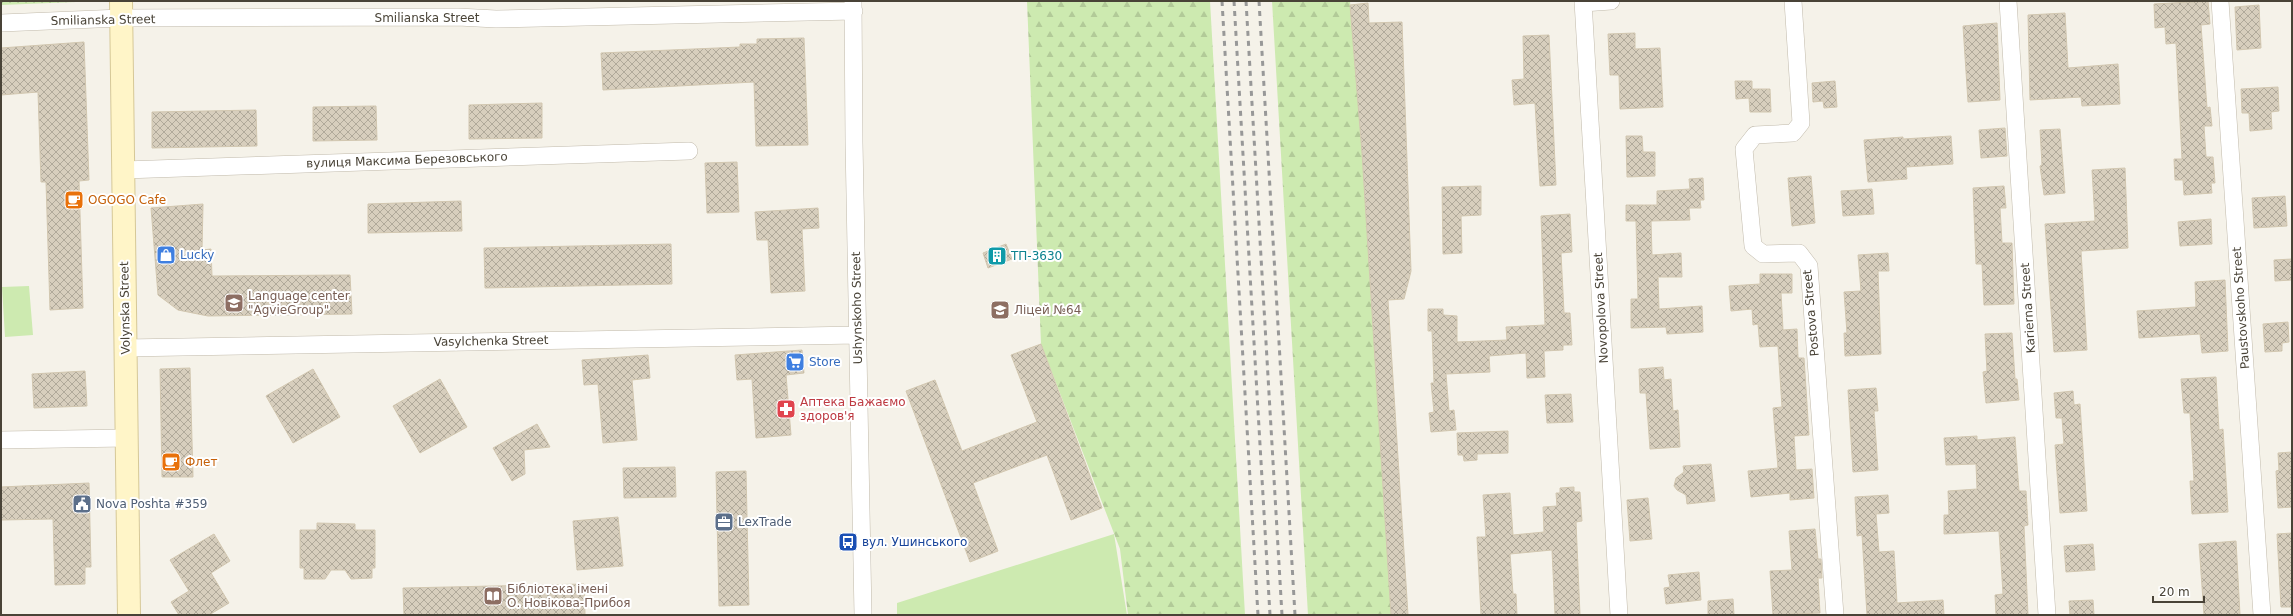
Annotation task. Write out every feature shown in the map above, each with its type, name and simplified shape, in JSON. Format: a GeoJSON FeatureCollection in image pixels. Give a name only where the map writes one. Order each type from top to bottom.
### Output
{"type":"FeatureCollection","features":[{"type":"Feature","properties":{"kind":"street"},"geometry":{"type":"LineString","coordinates":[[1583,2],[1611,1]]}},
{"type":"Feature","properties":{"kind":"street","name":"Postova Street"},"geometry":{"type":"LineString","coordinates":[[1793,1],[1801,122],[1793,133],[1755,135],[1744,149],[1753,246],[1763,254],[1799,253],[1809,266],[1835,615]]}},
{"type":"Feature","properties":{"kind":"street","name":"Karierna Street"},"geometry":{"type":"LineString","coordinates":[[2008,1],[2047,615]]}},
{"type":"Feature","properties":{"kind":"street","name":"Paustovskoho Street"},"geometry":{"type":"LineString","coordinates":[[2220,1],[2262,615]]}},
{"type":"Feature","properties":{"kind":"street","name":"Novopolova Street"},"geometry":{"type":"LineString","coordinates":[[1583,2],[1618,615]]}},
{"type":"Feature","properties":{"kind":"street","name":"Smilianska Street"},"geometry":{"type":"LineString","coordinates":[[1,23],[121,10],[496,19],[854,6]]}},
{"type":"Feature","properties":{"kind":"street","name":"Ushynskoho Street"},"geometry":{"type":"LineString","coordinates":[[854,6],[857,334],[863,615]]}},
{"type":"Feature","properties":{"kind":"street","name":"Volynska Street"},"geometry":{"type":"LineString","coordinates":[[121,10],[129,615]]}},
{"type":"Feature","properties":{"kind":"street","name":"вулиця Максима Березовського"},"geometry":{"type":"LineString","coordinates":[[124,170],[689,151]]}},
{"type":"Feature","properties":{"kind":"street","name":"Vasylchenka Street"},"geometry":{"type":"LineString","coordinates":[[125,348],[857,334]]}},
{"type":"Feature","properties":{"kind":"street"},"geometry":{"type":"LineString","coordinates":[[1,440],[127,438]]}},
{"type":"Feature","properties":{"kind":"green space"},"geometry":{"type":"Polygon","coordinates":[[[1,1],[101,1],[1,5],[1,1]]]}},
{"type":"Feature","properties":{"kind":"green space"},"geometry":{"type":"Polygon","coordinates":[[[1027,1],[1210,1],[1245,615],[1128,615],[1120,549],[1041,344],[1027,1]]]}},
{"type":"Feature","properties":{"kind":"green space"},"geometry":{"type":"Polygon","coordinates":[[[1272,1],[1350,1],[1362,153],[1391,615],[1308,615],[1272,1]]]}},
{"type":"Feature","properties":{"kind":"green space"},"geometry":{"type":"Polygon","coordinates":[[[29,286],[33,335],[5,337],[2,287],[29,286]]]}},
{"type":"Feature","properties":{"kind":"green space"},"geometry":{"type":"Polygon","coordinates":[[[1114,534],[1127,615],[897,615],[897,603],[1114,534]]]}},
{"type":"Feature","properties":{"kind":"building"},"geometry":{"type":"Polygon","coordinates":[[[2208,1],[2210,24],[2201,25],[2207,108],[2210,107],[2212,126],[2204,126],[2206,157],[2213,157],[2215,183],[2211,183],[2212,193],[2184,195],[2183,180],[2175,180],[2174,159],[2182,159],[2176,43],[2166,44],[2165,27],[2155,28],[2154,4],[2208,1]]]}},
{"type":"Feature","properties":{"kind":"building"},"geometry":{"type":"Polygon","coordinates":[[[1368,3],[1369,23],[1402,22],[1411,271],[1404,299],[1388,300],[1408,615],[1391,615],[1362,153],[1350,5],[1368,3]]]}},
{"type":"Feature","properties":{"kind":"building"},"geometry":{"type":"Polygon","coordinates":[[[2259,5],[2261,48],[2237,50],[2235,7],[2259,5]]]}},
{"type":"Feature","properties":{"kind":"building"},"geometry":{"type":"Polygon","coordinates":[[[2065,13],[2068,68],[2118,64],[2120,104],[2082,106],[2081,97],[2030,100],[2028,15],[2065,13]]]}},
{"type":"Feature","properties":{"kind":"building"},"geometry":{"type":"Polygon","coordinates":[[[1997,23],[2000,100],[1968,102],[1963,26],[1997,23]]]}},
{"type":"Feature","properties":{"kind":"building"},"geometry":{"type":"Polygon","coordinates":[[[1635,33],[1635,49],[1660,48],[1663,107],[1620,109],[1619,75],[1610,75],[1608,34],[1635,33]]]}},
{"type":"Feature","properties":{"kind":"building"},"geometry":{"type":"Polygon","coordinates":[[[1549,35],[1556,185],[1540,186],[1535,103],[1514,105],[1512,80],[1524,79],[1523,36],[1549,35]]]}},
{"type":"Feature","properties":{"kind":"building"},"geometry":{"type":"Polygon","coordinates":[[[804,38],[808,145],[756,146],[754,82],[603,90],[601,53],[740,47],[740,44],[757,44],[757,39],[804,38]]]}},
{"type":"Feature","properties":{"kind":"building"},"geometry":{"type":"Polygon","coordinates":[[[84,42],[89,180],[79,181],[83,308],[50,310],[46,182],[41,182],[38,92],[1,95],[1,48],[84,42]]]}},
{"type":"Feature","properties":{"kind":"building"},"geometry":{"type":"Polygon","coordinates":[[[1735,81],[1752,81],[1752,89],[1770,89],[1771,112],[1750,112],[1749,98],[1736,99],[1735,81]]]}},
{"type":"Feature","properties":{"kind":"building"},"geometry":{"type":"Polygon","coordinates":[[[1835,81],[1837,107],[1824,108],[1823,101],[1813,102],[1812,83],[1835,81]]]}},
{"type":"Feature","properties":{"kind":"building"},"geometry":{"type":"Polygon","coordinates":[[[2278,87],[2279,111],[2271,112],[2272,129],[2250,131],[2249,113],[2242,113],[2241,89],[2278,87]]]}},
{"type":"Feature","properties":{"kind":"building"},"geometry":{"type":"Polygon","coordinates":[[[542,103],[542,138],[469,139],[469,105],[542,103]]]}},
{"type":"Feature","properties":{"kind":"building"},"geometry":{"type":"Polygon","coordinates":[[[376,106],[377,140],[313,141],[313,107],[376,106]]]}},
{"type":"Feature","properties":{"kind":"building"},"geometry":{"type":"Polygon","coordinates":[[[256,110],[257,146],[152,148],[152,112],[256,110]]]}},
{"type":"Feature","properties":{"kind":"building"},"geometry":{"type":"Polygon","coordinates":[[[2005,128],[2007,156],[1981,158],[1979,130],[2005,128]]]}},
{"type":"Feature","properties":{"kind":"building"},"geometry":{"type":"Polygon","coordinates":[[[2060,129],[2065,193],[2044,195],[2040,166],[2042,165],[2040,130],[2060,129]]]}},
{"type":"Feature","properties":{"kind":"building"},"geometry":{"type":"Polygon","coordinates":[[[1626,136],[1642,136],[1643,152],[1655,152],[1655,176],[1627,177],[1626,136]]]}},
{"type":"Feature","properties":{"kind":"building"},"geometry":{"type":"Polygon","coordinates":[[[1951,136],[1953,164],[1906,167],[1907,179],[1868,182],[1864,140],[1903,137],[1903,139],[1951,136]]]}},
{"type":"Feature","properties":{"kind":"building"},"geometry":{"type":"Polygon","coordinates":[[[737,162],[739,212],[707,213],[705,163],[737,162]]]}},
{"type":"Feature","properties":{"kind":"building"},"geometry":{"type":"Polygon","coordinates":[[[2125,168],[2128,248],[2081,251],[2087,350],[2054,352],[2045,224],[2095,221],[2092,170],[2125,168]]]}},
{"type":"Feature","properties":{"kind":"building"},"geometry":{"type":"Polygon","coordinates":[[[1811,176],[1815,223],[1792,226],[1788,178],[1811,176]]]}},
{"type":"Feature","properties":{"kind":"building"},"geometry":{"type":"Polygon","coordinates":[[[1703,178],[1704,200],[1700,200],[1701,208],[1689,208],[1690,220],[1651,221],[1652,255],[1681,253],[1682,277],[1658,277],[1659,309],[1702,306],[1703,332],[1667,334],[1666,327],[1631,328],[1631,299],[1638,299],[1636,221],[1626,221],[1626,205],[1657,205],[1657,191],[1690,189],[1689,179],[1703,178]]]}},
{"type":"Feature","properties":{"kind":"building"},"geometry":{"type":"Polygon","coordinates":[[[1481,186],[1481,215],[1461,216],[1462,253],[1443,254],[1442,187],[1481,186]]]}},
{"type":"Feature","properties":{"kind":"building"},"geometry":{"type":"Polygon","coordinates":[[[2004,186],[2006,208],[2000,208],[2002,243],[2012,243],[2014,304],[1984,305],[1982,264],[1976,264],[1973,188],[2004,186]]]}},
{"type":"Feature","properties":{"kind":"building"},"geometry":{"type":"Polygon","coordinates":[[[1872,189],[1874,214],[1843,216],[1841,191],[1872,189]]]}},
{"type":"Feature","properties":{"kind":"building"},"geometry":{"type":"Polygon","coordinates":[[[2285,196],[2287,226],[2254,228],[2252,198],[2285,196]]]}},
{"type":"Feature","properties":{"kind":"building"},"geometry":{"type":"Polygon","coordinates":[[[461,201],[462,231],[368,233],[368,204],[461,201]]]}},
{"type":"Feature","properties":{"kind":"building"},"geometry":{"type":"Polygon","coordinates":[[[203,204],[202,250],[211,249],[212,276],[350,275],[352,314],[208,316],[178,310],[158,295],[151,208],[203,204]]]}},
{"type":"Feature","properties":{"kind":"building"},"geometry":{"type":"Polygon","coordinates":[[[818,208],[819,228],[802,229],[805,291],[771,293],[768,240],[757,240],[755,212],[818,208]]]}},
{"type":"Feature","properties":{"kind":"building"},"geometry":{"type":"Polygon","coordinates":[[[1570,214],[1572,252],[1561,253],[1564,313],[1570,313],[1572,345],[1563,345],[1563,350],[1544,351],[1545,377],[1527,378],[1526,353],[1489,356],[1490,372],[1446,374],[1449,411],[1454,410],[1456,430],[1431,432],[1429,413],[1434,412],[1431,383],[1434,383],[1432,331],[1428,331],[1428,309],[1443,309],[1443,315],[1457,316],[1457,342],[1507,340],[1506,327],[1545,325],[1541,216],[1570,214]]]}},
{"type":"Feature","properties":{"kind":"building"},"geometry":{"type":"Polygon","coordinates":[[[2211,219],[2212,244],[2180,246],[2178,222],[2211,219]]]}},
{"type":"Feature","properties":{"kind":"building"},"geometry":{"type":"Polygon","coordinates":[[[671,244],[672,284],[485,288],[484,248],[671,244]]]}},
{"type":"Feature","properties":{"kind":"building","name":"ТП-3630"},"geometry":{"type":"Polygon","coordinates":[[[1006,244],[1012,259],[988,268],[983,253],[1006,244]]]}},
{"type":"Feature","properties":{"kind":"building"},"geometry":{"type":"Polygon","coordinates":[[[1888,253],[1889,271],[1878,271],[1881,354],[1845,356],[1844,333],[1847,333],[1844,292],[1861,291],[1858,255],[1888,253]]]}},
{"type":"Feature","properties":{"kind":"building"},"geometry":{"type":"Polygon","coordinates":[[[2292,259],[2292,280],[2275,281],[2274,260],[2292,259]]]}},
{"type":"Feature","properties":{"kind":"building"},"geometry":{"type":"Polygon","coordinates":[[[1760,274],[1792,274],[1792,293],[1781,293],[1783,330],[1797,329],[1798,358],[1804,358],[1809,435],[1794,436],[1796,470],[1812,469],[1814,498],[1790,500],[1790,493],[1751,497],[1748,471],[1778,468],[1773,408],[1782,407],[1778,346],[1760,347],[1758,324],[1753,325],[1752,309],[1731,311],[1729,286],[1760,284],[1760,274]]]}},
{"type":"Feature","properties":{"kind":"building"},"geometry":{"type":"Polygon","coordinates":[[[2225,280],[2228,351],[2202,353],[2200,334],[2139,338],[2137,311],[2196,307],[2195,282],[2225,280]]]}},
{"type":"Feature","properties":{"kind":"building"},"geometry":{"type":"Polygon","coordinates":[[[2288,322],[2289,342],[2282,343],[2282,351],[2265,352],[2263,324],[2288,322]]]}},
{"type":"Feature","properties":{"kind":"building"},"geometry":{"type":"Polygon","coordinates":[[[2012,333],[2015,379],[2017,379],[2019,400],[1986,403],[1983,372],[1987,371],[1985,334],[2012,333]]]}},
{"type":"Feature","properties":{"kind":"building"},"geometry":{"type":"Polygon","coordinates":[[[1041,344],[1102,508],[1071,520],[1047,455],[973,483],[998,551],[970,562],[906,391],[935,380],[962,451],[1037,422],[1011,355],[1041,344]]]}},
{"type":"Feature","properties":{"kind":"building"},"geometry":{"type":"Polygon","coordinates":[[[802,350],[804,373],[786,375],[791,435],[756,438],[752,379],[737,380],[735,355],[802,350]]]}},
{"type":"Feature","properties":{"kind":"building"},"geometry":{"type":"Polygon","coordinates":[[[648,355],[650,378],[632,380],[637,440],[603,443],[598,384],[584,385],[582,360],[648,355]]]}},
{"type":"Feature","properties":{"kind":"building"},"geometry":{"type":"Polygon","coordinates":[[[1663,367],[1664,380],[1671,379],[1673,411],[1678,410],[1680,447],[1650,449],[1646,393],[1640,393],[1639,369],[1663,367]]]}},
{"type":"Feature","properties":{"kind":"building"},"geometry":{"type":"Polygon","coordinates":[[[190,368],[193,477],[162,477],[160,369],[190,368]]]}},
{"type":"Feature","properties":{"kind":"building"},"geometry":{"type":"Polygon","coordinates":[[[313,369],[340,417],[293,443],[266,396],[313,369]]]}},
{"type":"Feature","properties":{"kind":"building"},"geometry":{"type":"Polygon","coordinates":[[[85,371],[87,406],[34,408],[32,374],[85,371]]]}},
{"type":"Feature","properties":{"kind":"building"},"geometry":{"type":"Polygon","coordinates":[[[2216,377],[2219,430],[2223,429],[2228,512],[2192,514],[2190,481],[2194,481],[2190,413],[2184,413],[2181,379],[2216,377]]]}},
{"type":"Feature","properties":{"kind":"building"},"geometry":{"type":"Polygon","coordinates":[[[440,379],[467,427],[420,453],[393,406],[440,379]]]}},
{"type":"Feature","properties":{"kind":"building"},"geometry":{"type":"Polygon","coordinates":[[[1876,388],[1878,411],[1874,411],[1878,470],[1853,472],[1848,390],[1876,388]]]}},
{"type":"Feature","properties":{"kind":"building"},"geometry":{"type":"Polygon","coordinates":[[[2073,391],[2074,405],[2080,404],[2087,511],[2060,513],[2055,445],[2064,444],[2062,418],[2056,418],[2054,393],[2073,391]]]}},
{"type":"Feature","properties":{"kind":"building"},"geometry":{"type":"Polygon","coordinates":[[[1571,394],[1573,422],[1547,423],[1545,395],[1571,394]]]}},
{"type":"Feature","properties":{"kind":"building"},"geometry":{"type":"Polygon","coordinates":[[[537,424],[550,447],[524,450],[525,474],[512,481],[493,448],[537,424]]]}},
{"type":"Feature","properties":{"kind":"building"},"geometry":{"type":"Polygon","coordinates":[[[1508,431],[1508,453],[1477,454],[1477,460],[1464,461],[1463,455],[1458,455],[1457,433],[1508,431]]]}},
{"type":"Feature","properties":{"kind":"building"},"geometry":{"type":"Polygon","coordinates":[[[1977,436],[1977,440],[2015,437],[2019,491],[2026,491],[2028,525],[2024,526],[2028,615],[1996,615],[1995,595],[2003,594],[1999,531],[1944,534],[1944,515],[1949,515],[1948,491],[1977,489],[1976,464],[1946,465],[1944,438],[1977,436]]]}},
{"type":"Feature","properties":{"kind":"building"},"geometry":{"type":"Polygon","coordinates":[[[2292,452],[2292,507],[2278,508],[2276,471],[2279,470],[2278,453],[2292,452]]]}},
{"type":"Feature","properties":{"kind":"building"},"geometry":{"type":"Polygon","coordinates":[[[1711,464],[1715,501],[1687,504],[1686,495],[1677,490],[1674,486],[1676,478],[1684,472],[1683,466],[1711,464]]]}},
{"type":"Feature","properties":{"kind":"building"},"geometry":{"type":"Polygon","coordinates":[[[675,467],[676,497],[624,498],[623,468],[675,467]]]}},
{"type":"Feature","properties":{"kind":"building"},"geometry":{"type":"Polygon","coordinates":[[[746,471],[749,605],[719,606],[716,472],[746,471]]]}},
{"type":"Feature","properties":{"kind":"building"},"geometry":{"type":"Polygon","coordinates":[[[89,483],[91,567],[85,567],[85,584],[55,585],[53,519],[1,520],[1,487],[89,483]]]}},
{"type":"Feature","properties":{"kind":"building"},"geometry":{"type":"Polygon","coordinates":[[[1574,487],[1574,492],[1580,492],[1582,521],[1576,522],[1580,615],[1555,615],[1552,550],[1510,554],[1513,594],[1516,594],[1517,615],[1481,615],[1477,537],[1486,537],[1483,495],[1510,493],[1513,535],[1544,532],[1543,507],[1557,506],[1556,493],[1560,493],[1560,488],[1574,487]]]}},
{"type":"Feature","properties":{"kind":"building"},"geometry":{"type":"Polygon","coordinates":[[[1888,495],[1889,513],[1876,514],[1879,552],[1894,551],[1897,603],[1943,600],[1944,615],[1867,615],[1862,535],[1857,536],[1855,497],[1888,495]]]}},
{"type":"Feature","properties":{"kind":"building"},"geometry":{"type":"Polygon","coordinates":[[[1648,498],[1652,539],[1630,541],[1627,500],[1648,498]]]}},
{"type":"Feature","properties":{"kind":"building"},"geometry":{"type":"Polygon","coordinates":[[[618,517],[623,566],[577,570],[573,521],[618,517]]]}},
{"type":"Feature","properties":{"kind":"building"},"geometry":{"type":"Polygon","coordinates":[[[317,523],[355,524],[355,530],[375,530],[375,568],[372,568],[372,578],[351,579],[345,570],[331,570],[325,579],[304,579],[304,568],[300,568],[300,530],[317,530],[317,523]]]}},
{"type":"Feature","properties":{"kind":"building"},"geometry":{"type":"Polygon","coordinates":[[[1815,529],[1818,559],[1821,559],[1822,578],[1818,578],[1820,613],[1773,615],[1770,571],[1792,570],[1789,531],[1815,529]]]}},
{"type":"Feature","properties":{"kind":"building"},"geometry":{"type":"Polygon","coordinates":[[[2292,533],[2292,607],[2281,607],[2277,534],[2292,533]]]}},
{"type":"Feature","properties":{"kind":"building"},"geometry":{"type":"Polygon","coordinates":[[[214,534],[230,561],[211,573],[229,603],[209,615],[179,615],[171,602],[189,591],[170,560],[214,534]]]}},
{"type":"Feature","properties":{"kind":"building"},"geometry":{"type":"Polygon","coordinates":[[[2236,541],[2240,615],[2204,615],[2199,544],[2236,541]]]}},
{"type":"Feature","properties":{"kind":"building"},"geometry":{"type":"Polygon","coordinates":[[[2093,544],[2095,570],[2066,572],[2064,546],[2093,544]]]}},
{"type":"Feature","properties":{"kind":"building"},"geometry":{"type":"Polygon","coordinates":[[[1699,572],[1701,600],[1666,604],[1664,588],[1670,587],[1668,575],[1699,572]]]}},
{"type":"Feature","properties":{"kind":"building"},"geometry":{"type":"Polygon","coordinates":[[[584,584],[585,614],[404,615],[403,588],[584,584]]]}},
{"type":"Feature","properties":{"kind":"building"},"geometry":{"type":"Polygon","coordinates":[[[1733,599],[1734,615],[1708,615],[1708,601],[1733,599]]]}},
{"type":"Feature","properties":{"kind":"building"},"geometry":{"type":"Polygon","coordinates":[[[2093,600],[2094,615],[2070,615],[2069,601],[2093,600]]]}},
{"type":"Feature","properties":{"kind":"railway"},"geometry":{"type":"LineString","coordinates":[[1222,1],[1258,615]]}},
{"type":"Feature","properties":{"kind":"railway"},"geometry":{"type":"LineString","coordinates":[[1234,1],[1270,615]]}},
{"type":"Feature","properties":{"kind":"railway"},"geometry":{"type":"LineString","coordinates":[[1246,1],[1282,615]]}},
{"type":"Feature","properties":{"kind":"railway"},"geometry":{"type":"LineString","coordinates":[[1259,1],[1295,615]]}},
{"type":"Feature","properties":{"kind":"place","name":"OGOGO Cafe"},"geometry":{"type":"Point","coordinates":[74,200]}},
{"type":"Feature","properties":{"kind":"place","name":"Lucky"},"geometry":{"type":"Point","coordinates":[166,255]}},
{"type":"Feature","properties":{"kind":"place","name":"ТП-3630"},"geometry":{"type":"Point","coordinates":[997,256]}},
{"type":"Feature","properties":{"kind":"place","name":"Language center \"AgvieGroup\""},"geometry":{"type":"Point","coordinates":[234,303]}},
{"type":"Feature","properties":{"kind":"place","name":"Ліцей №64"},"geometry":{"type":"Point","coordinates":[1000,310]}},
{"type":"Feature","properties":{"kind":"place","name":"Store"},"geometry":{"type":"Point","coordinates":[795,362]}},
{"type":"Feature","properties":{"kind":"place","name":"Аптека Бажаємо здоров'я"},"geometry":{"type":"Point","coordinates":[786,409]}},
{"type":"Feature","properties":{"kind":"place","name":"Флет"},"geometry":{"type":"Point","coordinates":[171,462]}},
{"type":"Feature","properties":{"kind":"place","name":"Nova Poshta #359"},"geometry":{"type":"Point","coordinates":[82,504]}},
{"type":"Feature","properties":{"kind":"place","name":"LexTrade"},"geometry":{"type":"Point","coordinates":[724,522]}},
{"type":"Feature","properties":{"kind":"place","name":"вул. Ушинського"},"geometry":{"type":"Point","coordinates":[848,542]}},
{"type":"Feature","properties":{"kind":"place","name":"Бібліотека імені О. Новікова-Прибоя"},"geometry":{"type":"Point","coordinates":[493,596]}}]}
